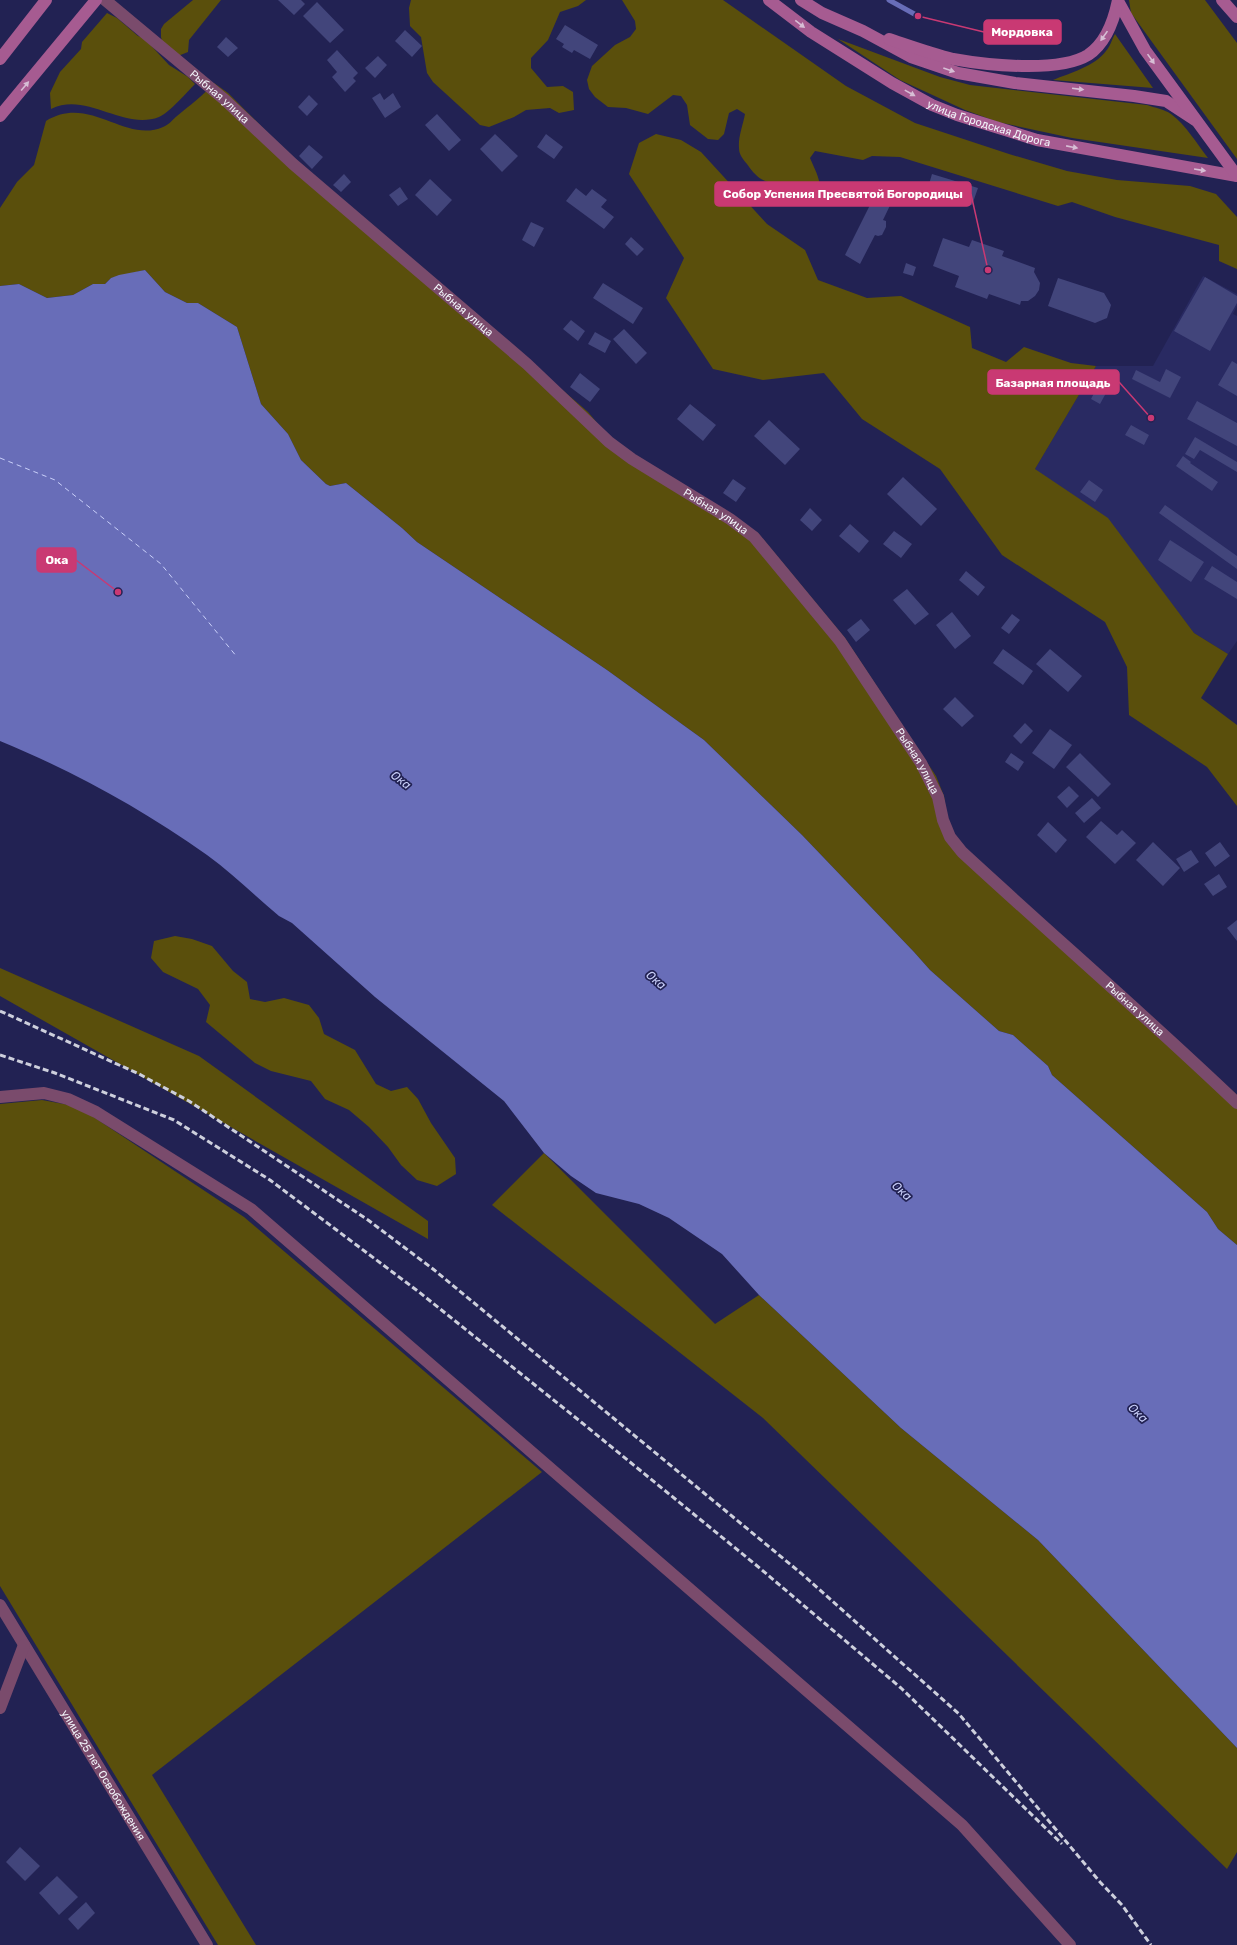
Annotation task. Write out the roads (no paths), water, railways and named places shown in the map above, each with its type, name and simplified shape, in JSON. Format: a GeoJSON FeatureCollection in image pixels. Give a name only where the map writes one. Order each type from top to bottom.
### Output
{"type":"FeatureCollection","features":[{"type":"Feature","properties":{"kind":"main road"},"geometry":{"type":"LineString","coordinates":[[0,59],[46,0]]}},
{"type":"Feature","properties":{"kind":"main road"},"geometry":{"type":"LineString","coordinates":[[0,116],[96,0]]}},
{"type":"Feature","properties":{"kind":"main road","name":"улица Городская Дорога"},"geometry":{"type":"LineString","coordinates":[[769,0],[811,32],[892,83],[932,105],[957,115],[1038,140],[1237,176]]}},
{"type":"Feature","properties":{"kind":"main road","name":"улица Городская Дорога"},"geometry":{"type":"LineString","coordinates":[[801,0],[822,13],[863,31],[912,57],[958,73],[1014,83],[1134,96],[1166,102],[1194,120]]}},
{"type":"Feature","properties":{"kind":"main road","name":"улица Городская Дорога"},"geometry":{"type":"LineString","coordinates":[[1118,0],[1145,50],[1194,120],[1237,176]]}},
{"type":"Feature","properties":{"kind":"main road","name":"улица Городская Дорога"},"geometry":{"type":"LineString","coordinates":[[863,31],[953,58],[998,64],[1038,66],[1067,64],[1088,54],[1102,40],[1110,27],[1118,0]]}},
{"type":"Feature","properties":{"kind":"main road"},"geometry":{"type":"LineString","coordinates":[[1222,0],[1237,17]]}},
{"type":"Feature","properties":{"kind":"street","name":"Рыбная улица"},"geometry":{"type":"LineString","coordinates":[[105,0],[226,100],[293,164],[527,364],[609,442],[632,459],[730,519],[754,537],[840,641],[916,756],[938,798],[943,820],[950,837],[962,852],[1068,949],[1138,1010],[1237,1102]]}},
{"type":"Feature","properties":{"kind":"street"},"geometry":{"type":"LineString","coordinates":[[0,1097],[44,1093],[68,1099],[96,1112],[251,1209],[962,1825],[1070,1945]]}},
{"type":"Feature","properties":{"kind":"street","name":"улица 25 лет Освобождения"},"geometry":{"type":"LineString","coordinates":[[0,1605],[207,1945]]}},
{"type":"Feature","properties":{"kind":"street"},"geometry":{"type":"LineString","coordinates":[[0,1708],[24,1645]]}},
{"type":"Feature","properties":{"kind":"water"},"geometry":{"type":"Polygon","coordinates":[[[145,270],[165,292],[187,303],[198,303],[237,327],[261,404],[288,434],[301,460],[326,484],[330,486],[346,483],[417,542],[607,670],[704,740],[802,835],[930,970],[999,1031],[1013,1035],[1048,1066],[1052,1075],[1207,1212],[1218,1229],[1237,1245],[1237,1748],[1038,1540],[901,1428],[759,1295],[722,1254],[669,1218],[639,1204],[596,1193],[571,1176],[544,1153],[504,1101],[375,997],[292,923],[279,916],[207,855],[158,822],[106,792],[54,765],[0,741],[0,286],[19,284],[47,298],[73,295],[93,284],[105,284],[111,278],[119,275],[145,270]]]}},
{"type":"Feature","properties":{"kind":"waterway"},"geometry":{"type":"LineString","coordinates":[[889,0],[918,16]]}},
{"type":"Feature","properties":{"kind":"railway"},"geometry":{"type":"LineString","coordinates":[[0,1011],[139,1074],[189,1101],[368,1220],[433,1269],[802,1574],[959,1714],[1100,1882],[1122,1905],[1151,1945]]}},
{"type":"Feature","properties":{"kind":"railway"},"geometry":{"type":"LineString","coordinates":[[0,1055],[55,1073],[174,1120],[270,1180],[419,1292],[756,1565],[901,1688],[1062,1844]]}},
{"type":"Feature","properties":{"kind":"place","name":"Мордовка"},"geometry":{"type":"Point","coordinates":[918,16]}},
{"type":"Feature","properties":{"kind":"place","name":"Собор Успения Пресвятой Богородицы"},"geometry":{"type":"Point","coordinates":[988,270]}},
{"type":"Feature","properties":{"kind":"place","name":"Базарная площадь"},"geometry":{"type":"Point","coordinates":[1151,418]}},
{"type":"Feature","properties":{"kind":"place","name":"Ока"},"geometry":{"type":"Point","coordinates":[118,592]}}]}
